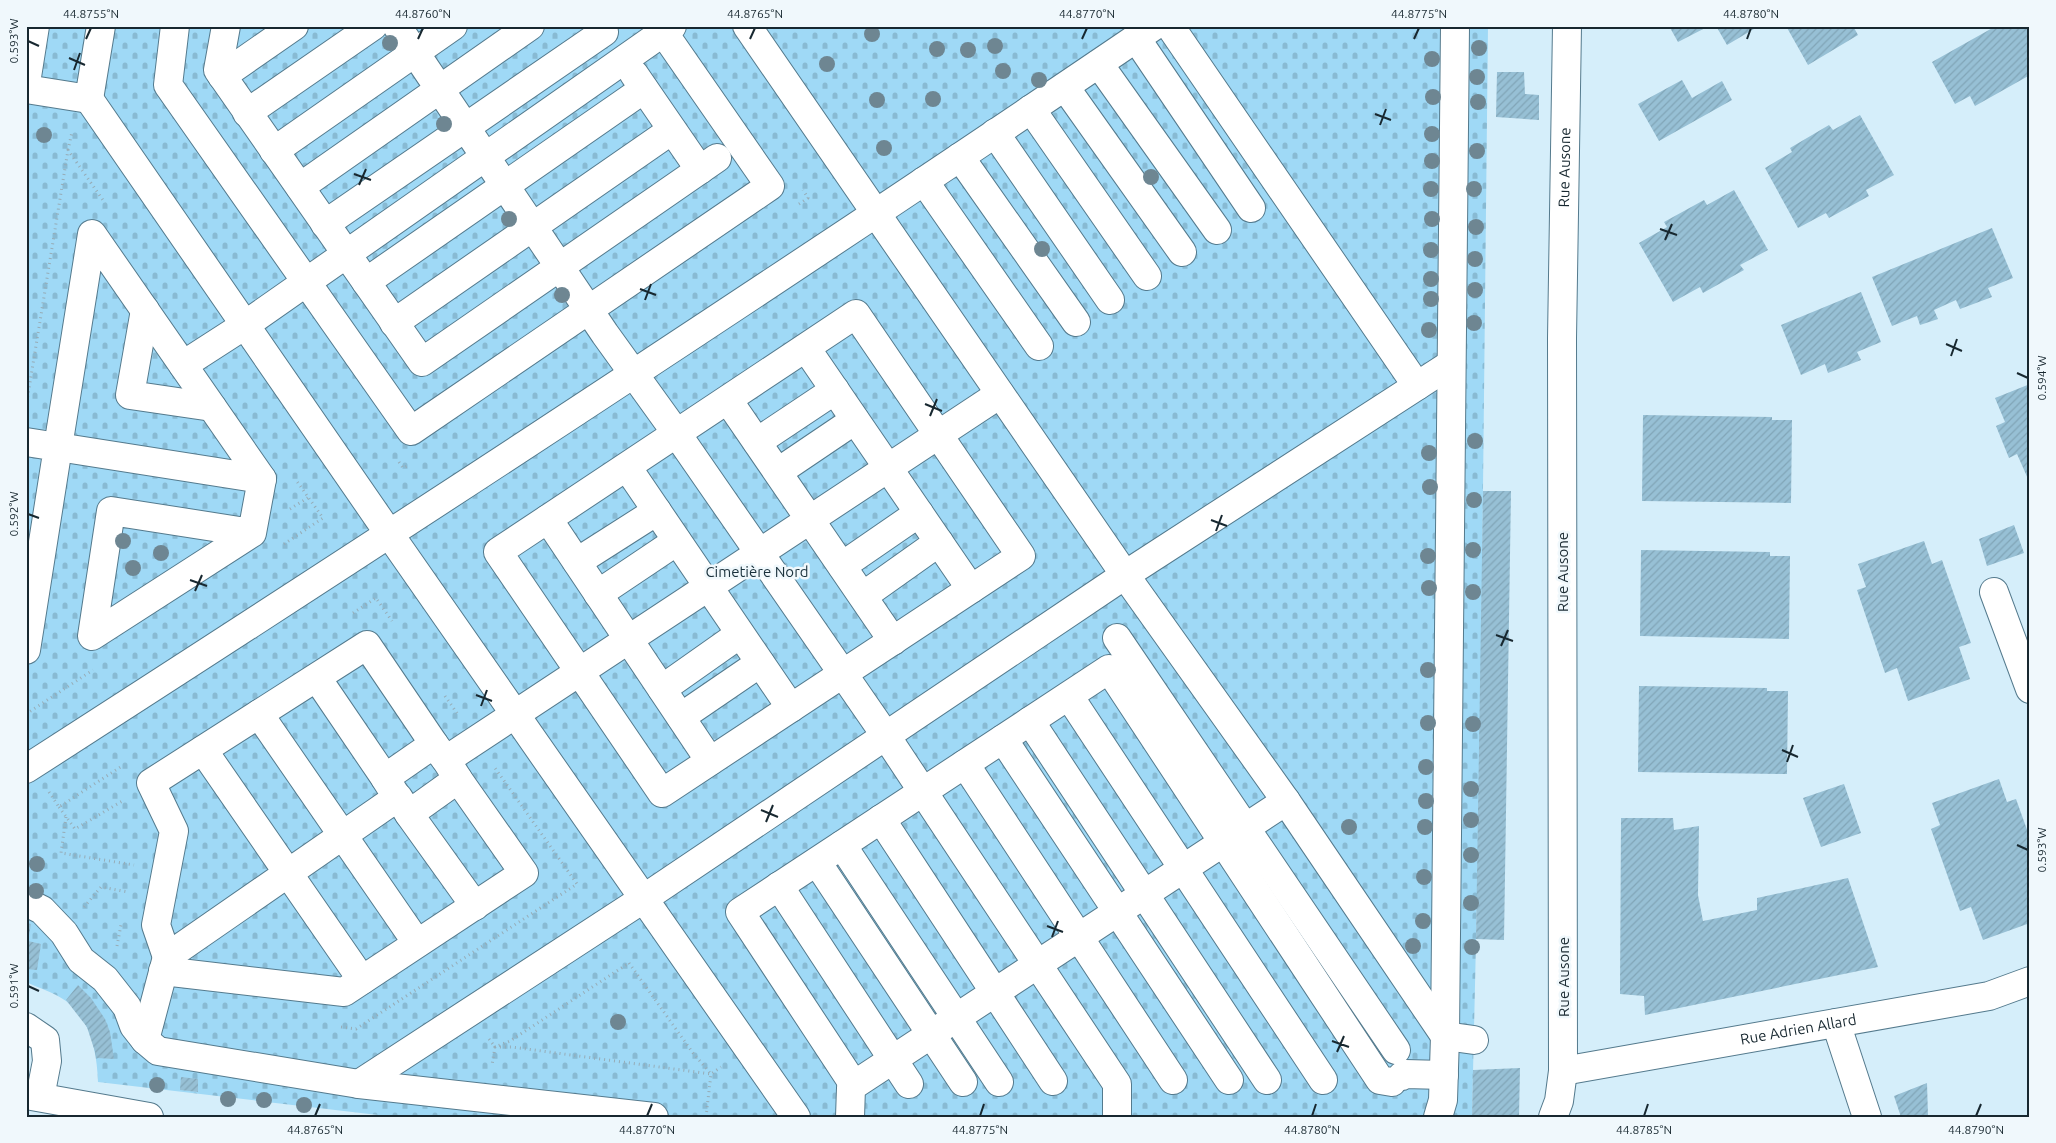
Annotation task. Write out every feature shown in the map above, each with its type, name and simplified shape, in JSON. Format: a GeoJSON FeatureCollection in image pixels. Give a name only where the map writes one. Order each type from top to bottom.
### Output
{"type":"FeatureCollection","features":[{"type":"Feature","properties":{"kind":"street"},"geometry":{"type":"LineString","coordinates":[[26,83],[35,26]]}},
{"type":"Feature","properties":{"kind":"street"},"geometry":{"type":"LineString","coordinates":[[101,26],[89,98],[514,714],[796,1117]]}},
{"type":"Feature","properties":{"kind":"street"},"geometry":{"type":"LineString","coordinates":[[175,26],[168,85],[307,282],[411,430],[770,186],[665,28],[624,60],[346,254],[307,282],[245,326],[183,365]]}},
{"type":"Feature","properties":{"kind":"street"},"geometry":{"type":"LineString","coordinates":[[226,26],[218,70],[300,187],[325,224],[394,323],[422,362],[709,164],[672,130],[602,29],[466,128],[325,224]]}},
{"type":"Feature","properties":{"kind":"street"},"geometry":{"type":"LineString","coordinates":[[222,76],[294,26]]}},
{"type":"Feature","properties":{"kind":"street"},"geometry":{"type":"LineString","coordinates":[[248,113],[373,26]]}},
{"type":"Feature","properties":{"kind":"street"},"geometry":{"type":"LineString","coordinates":[[397,26],[589,310],[886,736],[1038,964],[1117,1084],[1117,1117]]}},
{"type":"Feature","properties":{"kind":"street"},"geometry":{"type":"LineString","coordinates":[[274,150],[453,26]]}},
{"type":"Feature","properties":{"kind":"street"},"geometry":{"type":"LineString","coordinates":[[300,187],[530,26]]}},
{"type":"Feature","properties":{"kind":"street"},"geometry":{"type":"LineString","coordinates":[[747,26],[1125,575],[1286,801],[1445,1036],[1474,1040]]}},
{"type":"Feature","properties":{"kind":"street"},"geometry":{"type":"LineString","coordinates":[[1170,26],[1417,386]]}},
{"type":"Feature","properties":{"kind":"street"},"geometry":{"type":"LineString","coordinates":[[1438,1117],[1443,1100],[1445,1036],[1455,26]]}},
{"type":"Feature","properties":{"kind":"street","name":"Rue Ausone"},"geometry":{"type":"LineString","coordinates":[[1553,1117],[1559,1101],[1563,1071],[1562,338],[1567,26]]}},
{"type":"Feature","properties":{"kind":"street"},"geometry":{"type":"LineString","coordinates":[[26,769],[390,535],[876,214],[1145,32],[1251,208]]}},
{"type":"Feature","properties":{"kind":"street"},"geometry":{"type":"LineString","coordinates":[[1099,64],[1217,230]]}},
{"type":"Feature","properties":{"kind":"street"},"geometry":{"type":"LineString","coordinates":[[1065,87],[1182,252]]}},
{"type":"Feature","properties":{"kind":"street"},"geometry":{"type":"LineString","coordinates":[[26,89],[89,98]]}},
{"type":"Feature","properties":{"kind":"street"},"geometry":{"type":"LineString","coordinates":[[366,282],[644,90]]}},
{"type":"Feature","properties":{"kind":"street"},"geometry":{"type":"LineString","coordinates":[[1031,109],[1147,276]]}},
{"type":"Feature","properties":{"kind":"street"},"geometry":{"type":"LineString","coordinates":[[394,323],[672,130]]}},
{"type":"Feature","properties":{"kind":"street"},"geometry":{"type":"LineString","coordinates":[[995,134],[1110,300]]}},
{"type":"Feature","properties":{"kind":"street"},"geometry":{"type":"LineString","coordinates":[[960,157],[1076,322]]}},
{"type":"Feature","properties":{"kind":"street"},"geometry":{"type":"LineString","coordinates":[[924,181],[1039,346]]}},
{"type":"Feature","properties":{"kind":"street"},"geometry":{"type":"LineString","coordinates":[[26,650],[92,234],[262,479],[252,533],[92,636],[111,511],[252,533]]}},
{"type":"Feature","properties":{"kind":"street"},"geometry":{"type":"LineString","coordinates":[[145,310],[130,395],[212,408]]}},
{"type":"Feature","properties":{"kind":"street"},"geometry":{"type":"LineString","coordinates":[[856,314],[1021,556],[662,793],[498,552],[728,400],[856,314]]}},
{"type":"Feature","properties":{"kind":"street"},"geometry":{"type":"LineString","coordinates":[[806,348],[971,589]]}},
{"type":"Feature","properties":{"kind":"street"},"geometry":{"type":"LineString","coordinates":[[359,1084],[643,899],[1125,575],[1451,364]]}},
{"type":"Feature","properties":{"kind":"street"},"geometry":{"type":"LineString","coordinates":[[757,442],[835,390]]}},
{"type":"Feature","properties":{"kind":"street"},"geometry":{"type":"LineString","coordinates":[[165,964],[288,873],[514,714],[1000,394]]}},
{"type":"Feature","properties":{"kind":"street"},"geometry":{"type":"LineString","coordinates":[[728,400],[893,640]]}},
{"type":"Feature","properties":{"kind":"street"},"geometry":{"type":"LineString","coordinates":[[778,472],[855,420]]}},
{"type":"Feature","properties":{"kind":"street"},"geometry":{"type":"LineString","coordinates":[[26,442],[262,479]]}},
{"type":"Feature","properties":{"kind":"street"},"geometry":{"type":"LineString","coordinates":[[627,467],[791,708]]}},
{"type":"Feature","properties":{"kind":"street"},"geometry":{"type":"LineString","coordinates":[[577,562],[656,511]]}},
{"type":"Feature","properties":{"kind":"street"},"geometry":{"type":"LineString","coordinates":[[842,566],[919,513]]}},
{"type":"Feature","properties":{"kind":"street"},"geometry":{"type":"LineString","coordinates":[[548,519],[710,761]]}},
{"type":"Feature","properties":{"kind":"street"},"geometry":{"type":"LineString","coordinates":[[598,594],[677,541]]}},
{"type":"Feature","properties":{"kind":"street"},"geometry":{"type":"LineString","coordinates":[[863,596],[939,542]]}},
{"type":"Feature","properties":{"kind":"street"},"geometry":{"type":"LineString","coordinates":[[1994,592],[2030,689]]}},
{"type":"Feature","properties":{"kind":"street"},"geometry":{"type":"LineString","coordinates":[[662,689],[740,634]]}},
{"type":"Feature","properties":{"kind":"street"},"geometry":{"type":"LineString","coordinates":[[1118,638],[1246,828],[1397,1069],[1405,1074],[1444,1075]]}},
{"type":"Feature","properties":{"kind":"street"},"geometry":{"type":"LineString","coordinates":[[145,1040],[165,964],[156,925],[174,831],[152,783],[367,645],[524,873],[344,992],[165,964]]}},
{"type":"Feature","properties":{"kind":"street"},"geometry":{"type":"LineString","coordinates":[[681,718],[760,663]]}},
{"type":"Feature","properties":{"kind":"street"},"geometry":{"type":"LineString","coordinates":[[854,1085],[740,912],[1109,669],[1380,1080],[1397,1069]]}},
{"type":"Feature","properties":{"kind":"street"},"geometry":{"type":"LineString","coordinates":[[317,678],[475,906]]}},
{"type":"Feature","properties":{"kind":"street"},"geometry":{"type":"LineString","coordinates":[[1069,696],[1323,1080]]}},
{"type":"Feature","properties":{"kind":"street"},"geometry":{"type":"LineString","coordinates":[[259,714],[418,943]]}},
{"type":"Feature","properties":{"kind":"street"},"geometry":{"type":"LineString","coordinates":[[1030,721],[1267,1080]]}},
{"type":"Feature","properties":{"kind":"street"},"geometry":{"type":"LineString","coordinates":[[1004,739],[1229,1080]]}},
{"type":"Feature","properties":{"kind":"street"},"geometry":{"type":"LineString","coordinates":[[202,750],[362,980]]}},
{"type":"Feature","properties":{"kind":"street"},"geometry":{"type":"LineString","coordinates":[[397,796],[446,761]]}},
{"type":"Feature","properties":{"kind":"street"},"geometry":{"type":"LineString","coordinates":[[965,764],[1173,1080]]}},
{"type":"Feature","properties":{"kind":"street"},"geometry":{"type":"LineString","coordinates":[[850,1117],[851,1088],[854,1085],[1286,801]]}},
{"type":"Feature","properties":{"kind":"street"},"geometry":{"type":"LineString","coordinates":[[882,819],[1053,1081]]}},
{"type":"Feature","properties":{"kind":"street"},"geometry":{"type":"LineString","coordinates":[[842,845],[998,1082]]}},
{"type":"Feature","properties":{"kind":"street"},"geometry":{"type":"LineString","coordinates":[[817,862],[963,1082]]}},
{"type":"Feature","properties":{"kind":"street"},"geometry":{"type":"LineString","coordinates":[[779,886],[909,1084]]}},
{"type":"Feature","properties":{"kind":"street"},"geometry":{"type":"LineString","coordinates":[[26,902],[42,910],[64,933],[81,960],[105,979],[127,1007],[134,1026],[145,1040],[158,1051],[359,1084],[654,1117]]}},
{"type":"Feature","properties":{"kind":"street","name":"Rue Adrien Allard"},"geometry":{"type":"LineString","coordinates":[[1563,1071],[1989,996],[2030,981]]}},
{"type":"Feature","properties":{"kind":"street"},"geometry":{"type":"LineString","coordinates":[[1836,1023],[1867,1117]]}},
{"type":"Feature","properties":{"kind":"street"},"geometry":{"type":"LineString","coordinates":[[26,1027],[45,1040],[47,1061],[33,1096],[149,1117]]}},
{"type":"Feature","properties":{"kind":"path"},"geometry":{"type":"LineString","coordinates":[[59,807],[75,830],[152,783]]}},
{"type":"Feature","properties":{"kind":"path"},"geometry":{"type":"LineString","coordinates":[[66,817],[60,853],[167,870]]}},
{"type":"Feature","properties":{"kind":"path"},"geometry":{"type":"LineString","coordinates":[[64,933],[101,887],[161,898]]}},
{"type":"Feature","properties":{"kind":"path"},"geometry":{"type":"LineString","coordinates":[[81,960],[116,950],[122,921]]}},
{"type":"Feature","properties":{"kind":"path"},"geometry":{"type":"LineString","coordinates":[[495,1047],[510,1041],[629,963],[693,1053],[711,1074],[706,1117]]}},
{"type":"Feature","properties":{"kind":"path"},"geometry":{"type":"LineString","coordinates":[[470,1011],[495,1047],[488,1098]]}},
{"type":"Feature","properties":{"kind":"path"},"geometry":{"type":"LineString","coordinates":[[495,1047],[512,1047],[711,1074],[748,1048]]}},
{"type":"Feature","properties":{"kind":"green space","name":"Cimetière Nord"},"geometry":{"type":"Polygon","coordinates":[[[26,26],[1488,26],[1480,766],[1472,1117],[395,1117],[98,1082],[91,1037],[75,1008],[62,998],[26,982],[26,26]]]}},
{"type":"Feature","properties":{"kind":"building"},"geometry":{"type":"Polygon","coordinates":[[[1669,26],[1709,26],[1678,42],[1669,26]]]}},
{"type":"Feature","properties":{"kind":"building"},"geometry":{"type":"Polygon","coordinates":[[[1716,26],[1759,26],[1727,45],[1716,26]]]}},
{"type":"Feature","properties":{"kind":"building"},"geometry":{"type":"Polygon","coordinates":[[[1786,26],[1853,26],[1858,35],[1808,65],[1786,26]]]}},
{"type":"Feature","properties":{"kind":"building"},"geometry":{"type":"Polygon","coordinates":[[[1996,26],[2030,26],[2030,75],[1975,106],[1970,96],[1955,104],[1932,62],[1996,26]]]}},
{"type":"Feature","properties":{"kind":"building"},"geometry":{"type":"Polygon","coordinates":[[[1497,72],[1524,72],[1525,94],[1539,95],[1539,120],[1496,117],[1497,72]]]}},
{"type":"Feature","properties":{"kind":"building"},"geometry":{"type":"Polygon","coordinates":[[[1682,80],[1692,98],[1722,81],[1732,100],[1659,141],[1638,104],[1682,80]]]}},
{"type":"Feature","properties":{"kind":"building"},"geometry":{"type":"Polygon","coordinates":[[[1860,115],[1894,175],[1866,190],[1869,196],[1829,218],[1826,213],[1798,228],[1765,168],[1792,152],[1790,148],[1829,125],[1833,130],[1860,115]]]}},
{"type":"Feature","properties":{"kind":"building"},"geometry":{"type":"Polygon","coordinates":[[[1734,190],[1768,250],[1740,265],[1744,270],[1703,293],[1700,287],[1673,302],[1639,243],[1667,227],[1664,222],[1704,200],[1707,205],[1734,190]]]}},
{"type":"Feature","properties":{"kind":"building"},"geometry":{"type":"Polygon","coordinates":[[[1992,228],[2013,278],[1988,288],[1992,297],[1960,309],[1956,300],[1934,310],[1938,319],[1920,325],[1917,316],[1892,326],[1872,277],[1992,228]]]}},
{"type":"Feature","properties":{"kind":"building"},"geometry":{"type":"Polygon","coordinates":[[[1861,292],[1881,342],[1857,352],[1861,360],[1828,373],[1825,364],[1801,375],[1781,325],[1861,292]]]}},
{"type":"Feature","properties":{"kind":"building"},"geometry":{"type":"Polygon","coordinates":[[[2030,384],[2030,479],[2028,479],[2017,454],[2009,458],[1996,426],[2005,422],[1995,398],[2030,384]]]}},
{"type":"Feature","properties":{"kind":"building"},"geometry":{"type":"Polygon","coordinates":[[[1643,415],[1772,417],[1772,420],[1792,420],[1791,503],[1642,501],[1643,415]]]}},
{"type":"Feature","properties":{"kind":"building"},"geometry":{"type":"Polygon","coordinates":[[[1483,491],[1511,491],[1504,940],[1476,939],[1483,491]]]}},
{"type":"Feature","properties":{"kind":"building"},"geometry":{"type":"Polygon","coordinates":[[[2014,525],[2024,553],[1987,566],[1979,539],[2014,525]]]}},
{"type":"Feature","properties":{"kind":"building"},"geometry":{"type":"Polygon","coordinates":[[[1924,541],[1932,564],[1942,560],[1971,643],[1959,647],[1970,679],[1908,701],[1897,668],[1885,673],[1857,590],[1866,587],[1858,564],[1924,541]]]}},
{"type":"Feature","properties":{"kind":"building"},"geometry":{"type":"Polygon","coordinates":[[[1641,550],[1770,552],[1770,556],[1790,556],[1789,639],[1640,636],[1641,550]]]}},
{"type":"Feature","properties":{"kind":"building"},"geometry":{"type":"Polygon","coordinates":[[[1639,686],[1767,688],[1767,691],[1788,691],[1787,774],[1638,772],[1639,686]]]}},
{"type":"Feature","properties":{"kind":"building"},"geometry":{"type":"Polygon","coordinates":[[[1999,779],[2007,802],[2016,799],[2030,838],[2030,923],[1983,940],[1971,907],[1960,911],[1931,829],[1940,825],[1932,803],[1999,779]]]}},
{"type":"Feature","properties":{"kind":"building"},"geometry":{"type":"Polygon","coordinates":[[[1844,784],[1861,833],[1821,847],[1803,798],[1844,784]]]}},
{"type":"Feature","properties":{"kind":"building"},"geometry":{"type":"Polygon","coordinates":[[[1621,818],[1673,818],[1674,830],[1699,826],[1698,895],[1703,921],[1757,910],[1757,898],[1848,878],[1878,967],[1645,1015],[1644,996],[1620,994],[1621,818]]]}},
{"type":"Feature","properties":{"kind":"building"},"geometry":{"type":"Polygon","coordinates":[[[26,923],[31,924],[28,941],[41,944],[37,970],[26,969],[26,923]]]}},
{"type":"Feature","properties":{"kind":"building"},"geometry":{"type":"Polygon","coordinates":[[[78,985],[91,998],[105,1019],[110,1032],[114,1059],[97,1058],[87,1027],[66,1000],[78,985]]]}},
{"type":"Feature","properties":{"kind":"building"},"geometry":{"type":"Polygon","coordinates":[[[1520,1068],[1519,1117],[1472,1117],[1473,1070],[1520,1068]]]}},
{"type":"Feature","properties":{"kind":"building"},"geometry":{"type":"Polygon","coordinates":[[[181,1077],[198,1079],[198,1092],[180,1090],[181,1077]]]}},
{"type":"Feature","properties":{"kind":"building"},"geometry":{"type":"Polygon","coordinates":[[[1927,1083],[1928,1116],[1901,1117],[1894,1096],[1927,1083]]]}}]}
